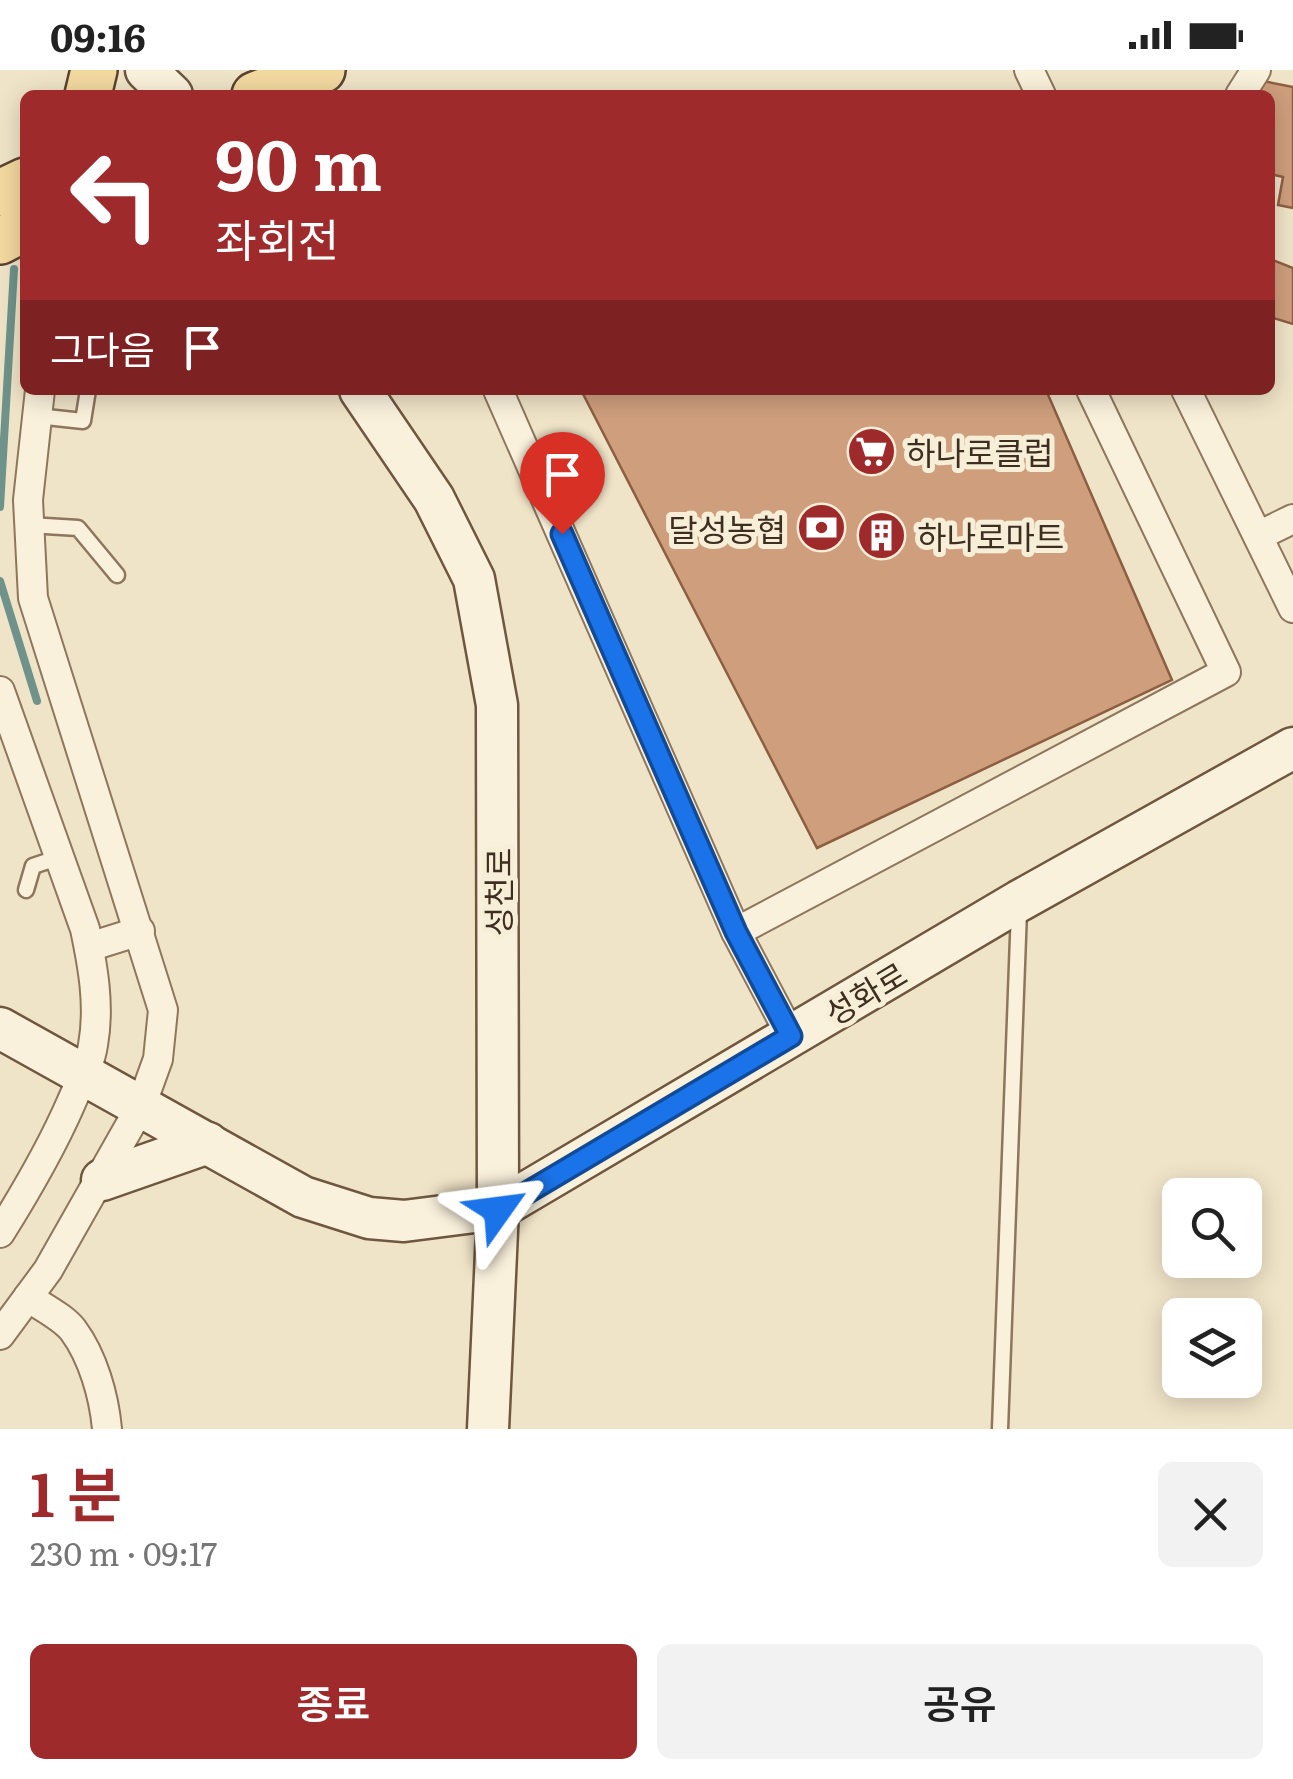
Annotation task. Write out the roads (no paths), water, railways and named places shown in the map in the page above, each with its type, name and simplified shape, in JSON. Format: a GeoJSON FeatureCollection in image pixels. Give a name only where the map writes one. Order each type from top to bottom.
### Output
{"type":"FeatureCollection","features":[{"type":"Feature","properties":{"kind":"main road"},"geometry":{"type":"LineString","coordinates":[[146,70],[167,90]]}},
{"type":"Feature","properties":{"kind":"main road"},"geometry":{"type":"LineString","coordinates":[[268,90],[322,70]]}},
{"type":"Feature","properties":{"kind":"main road","name":"성천로"},"geometry":{"type":"LineString","coordinates":[[363,395],[434,498],[474,579],[497,705],[498,1210],[488,1429]]}},
{"type":"Feature","properties":{"kind":"main road","name":"성화로"},"geometry":{"type":"LineString","coordinates":[[0,1028],[303,1197],[369,1218],[404,1221],[498,1210],[1019,901],[1293,748]]}},
{"type":"Feature","properties":{"kind":"main road"},"geometry":{"type":"LineString","coordinates":[[102,1180],[208,1144]]}},
{"type":"Feature","properties":{"kind":"street"},"geometry":{"type":"LineString","coordinates":[[500,395],[736,932],[791,1036]]}},
{"type":"Feature","properties":{"kind":"street"},"geometry":{"type":"LineString","coordinates":[[736,932],[1226,672],[1093,395]]}},
{"type":"Feature","properties":{"kind":"street"},"geometry":{"type":"LineString","coordinates":[[1188,395],[1293,608]]}},
{"type":"Feature","properties":{"kind":"street"},"geometry":{"type":"LineString","coordinates":[[0,1335],[48,1270],[141,1106],[158,1059],[163,1010],[33,598],[28,500],[39,403]]}},
{"type":"Feature","properties":{"kind":"street"},"geometry":{"type":"LineString","coordinates":[[1258,536],[1293,519]]}},
{"type":"Feature","properties":{"kind":"street"},"geometry":{"type":"LineString","coordinates":[[0,691],[61,856],[89,947],[96,1016],[93,1048],[84,1074],[44,1164],[0,1233]]}},
{"type":"Feature","properties":{"kind":"street"},"geometry":{"type":"LineString","coordinates":[[89,947],[140,931]]}},
{"type":"Feature","properties":{"kind":"street"},"geometry":{"type":"LineString","coordinates":[[28,1297],[72,1328],[94,1370],[105,1408],[106,1429]]}},
{"type":"Feature","properties":{"kind":"lane"},"geometry":{"type":"LineString","coordinates":[[39,403],[83,421],[87,395]]}},
{"type":"Feature","properties":{"kind":"lane"},"geometry":{"type":"LineString","coordinates":[[29,525],[78,528],[117,575]]}},
{"type":"Feature","properties":{"kind":"lane"},"geometry":{"type":"LineString","coordinates":[[26,890],[32,866],[61,856]]}},
{"type":"Feature","properties":{"kind":"lane"},"geometry":{"type":"LineString","coordinates":[[1000,1429],[1019,901]]}},
{"type":"Feature","properties":{"kind":"waterway"},"geometry":{"type":"LineString","coordinates":[[0,507],[14,269]]}},
{"type":"Feature","properties":{"kind":"waterway"},"geometry":{"type":"LineString","coordinates":[[0,581],[37,701]]}},
{"type":"Feature","properties":{"kind":"place","name":"하나로클럽"},"geometry":{"type":"Point","coordinates":[871,451]}},
{"type":"Feature","properties":{"kind":"place","name":"달성농협"},"geometry":{"type":"Point","coordinates":[821,528]}},
{"type":"Feature","properties":{"kind":"place","name":"하나로마트"},"geometry":{"type":"Point","coordinates":[882,535]}}]}
